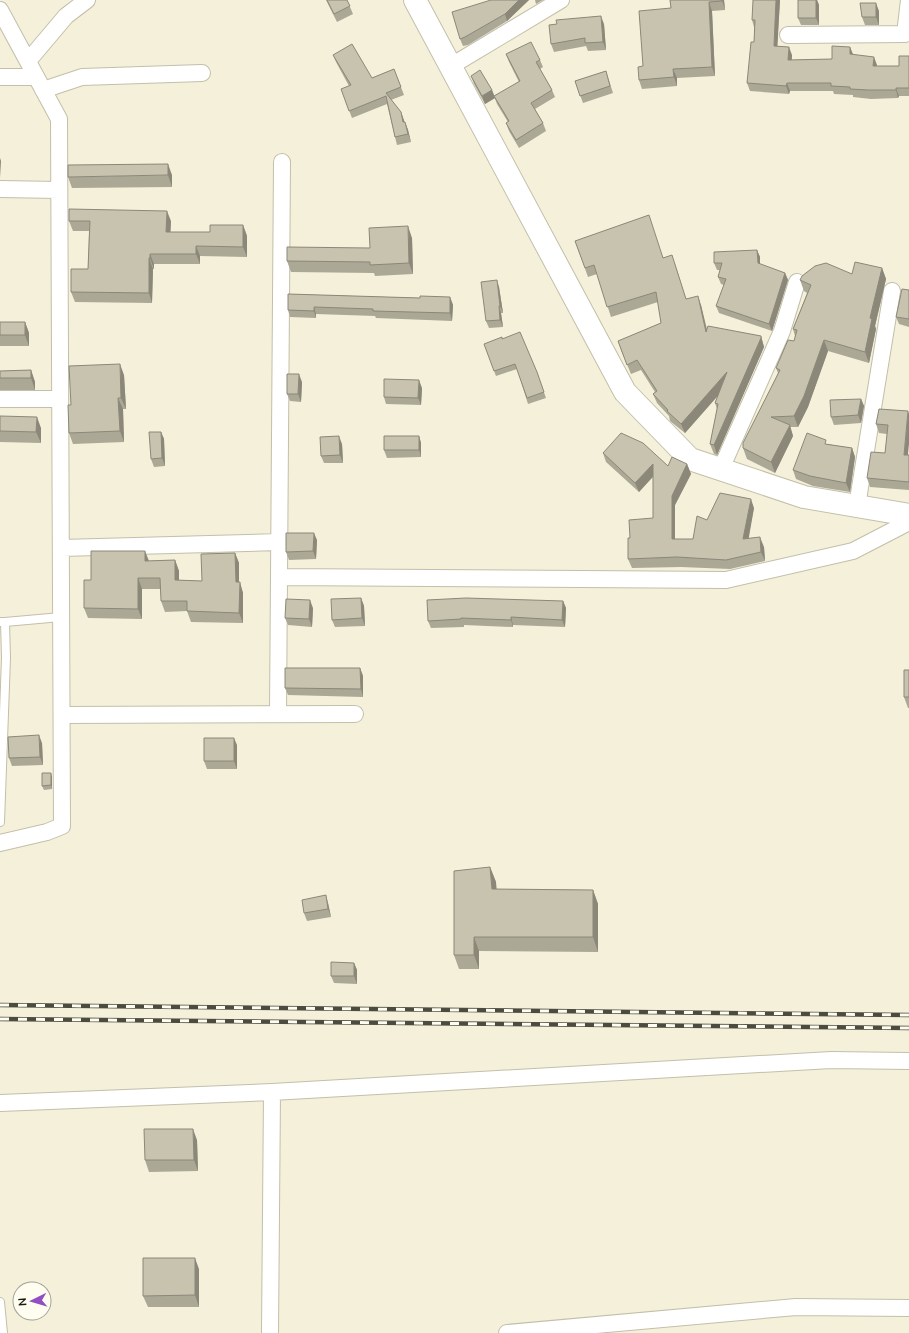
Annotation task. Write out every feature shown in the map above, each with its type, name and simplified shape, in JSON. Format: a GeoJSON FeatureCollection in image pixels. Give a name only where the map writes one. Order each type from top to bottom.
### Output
{"type":"FeatureCollection","features":[{"type":"Feature","properties":{"kind":"street"},"geometry":{"type":"LineString","coordinates":[[28,61],[66,16],[87,0]]}},
{"type":"Feature","properties":{"kind":"street"},"geometry":{"type":"LineString","coordinates":[[415,0],[625,392],[690,459],[804,497],[909,515]]}},
{"type":"Feature","properties":{"kind":"street"},"geometry":{"type":"LineString","coordinates":[[451,66],[560,0]]}},
{"type":"Feature","properties":{"kind":"street"},"geometry":{"type":"LineString","coordinates":[[788,35],[904,34],[909,0]]}},
{"type":"Feature","properties":{"kind":"street"},"geometry":{"type":"LineString","coordinates":[[0,10],[59,119],[62,715],[62,826],[47,832],[0,843]]}},
{"type":"Feature","properties":{"kind":"street"},"geometry":{"type":"LineString","coordinates":[[0,77],[40,84],[82,77],[202,73]]}},
{"type":"Feature","properties":{"kind":"street"},"geometry":{"type":"LineString","coordinates":[[278,714],[282,162]]}},
{"type":"Feature","properties":{"kind":"street"},"geometry":{"type":"LineString","coordinates":[[0,189],[59,190]]}},
{"type":"Feature","properties":{"kind":"street"},"geometry":{"type":"LineString","coordinates":[[721,469],[782,331],[797,282]]}},
{"type":"Feature","properties":{"kind":"street"},"geometry":{"type":"LineString","coordinates":[[857,506],[892,292]]}},
{"type":"Feature","properties":{"kind":"street"},"geometry":{"type":"LineString","coordinates":[[0,399],[60,400]]}},
{"type":"Feature","properties":{"kind":"street"},"geometry":{"type":"LineString","coordinates":[[279,577],[726,580],[853,551],[909,522]]}},
{"type":"Feature","properties":{"kind":"street"},"geometry":{"type":"LineString","coordinates":[[61,548],[279,542]]}},
{"type":"Feature","properties":{"kind":"street"},"geometry":{"type":"LineString","coordinates":[[62,715],[355,714]]}},
{"type":"Feature","properties":{"kind":"street"},"geometry":{"type":"LineString","coordinates":[[0,1103],[272,1092],[831,1060],[909,1061]]}},
{"type":"Feature","properties":{"kind":"street"},"geometry":{"type":"LineString","coordinates":[[270,1333],[272,1092]]}},
{"type":"Feature","properties":{"kind":"street"},"geometry":{"type":"LineString","coordinates":[[507,1333],[796,1307],[909,1308]]}},
{"type":"Feature","properties":{"kind":"lane"},"geometry":{"type":"LineString","coordinates":[[0,822],[6,658],[3,622],[61,617]]}},
{"type":"Feature","properties":{"kind":"lane"},"geometry":{"type":"LineString","coordinates":[[0,1302],[3,1333]]}},
{"type":"Feature","properties":{"kind":"building"},"geometry":{"type":"Polygon","coordinates":[[[327,0],[347,0],[350,6],[334,14],[327,0]]]}},
{"type":"Feature","properties":{"kind":"building"},"geometry":{"type":"Polygon","coordinates":[[[491,0],[519,0],[505,14],[460,39],[452,12],[491,0]]]}},
{"type":"Feature","properties":{"kind":"building"},"geometry":{"type":"Polygon","coordinates":[[[670,0],[722,0],[709,2],[712,67],[673,69],[674,77],[639,80],[638,67],[643,66],[639,11],[671,8],[670,0]]]}},
{"type":"Feature","properties":{"kind":"building"},"geometry":{"type":"Polygon","coordinates":[[[753,0],[776,0],[774,46],[789,47],[788,60],[832,59],[832,46],[850,47],[850,54],[874,57],[873,66],[899,66],[899,56],[909,56],[909,88],[896,88],[896,90],[868,90],[831,86],[831,83],[787,83],[786,86],[747,83],[751,42],[754,42],[755,20],[752,20],[753,0]]]}},
{"type":"Feature","properties":{"kind":"building"},"geometry":{"type":"Polygon","coordinates":[[[798,0],[816,0],[816,18],[798,18],[798,0]]]}},
{"type":"Feature","properties":{"kind":"building"},"geometry":{"type":"Polygon","coordinates":[[[860,3],[876,3],[876,17],[862,17],[860,3]]]}},
{"type":"Feature","properties":{"kind":"building"},"geometry":{"type":"Polygon","coordinates":[[[601,16],[603,42],[585,43],[585,38],[551,44],[549,25],[557,24],[556,20],[601,16]]]}},
{"type":"Feature","properties":{"kind":"building"},"geometry":{"type":"Polygon","coordinates":[[[531,42],[540,60],[536,62],[552,90],[531,103],[543,123],[516,140],[506,123],[509,121],[494,96],[520,81],[506,54],[531,42]]]}},
{"type":"Feature","properties":{"kind":"building"},"geometry":{"type":"Polygon","coordinates":[[[352,44],[372,78],[394,69],[401,87],[386,93],[401,112],[408,134],[395,137],[386,96],[349,111],[341,89],[351,85],[333,55],[352,44]]]}},
{"type":"Feature","properties":{"kind":"building"},"geometry":{"type":"Polygon","coordinates":[[[480,70],[492,90],[482,96],[471,76],[480,70]]]}},
{"type":"Feature","properties":{"kind":"building"},"geometry":{"type":"Polygon","coordinates":[[[606,71],[610,86],[580,96],[575,81],[606,71]]]}},
{"type":"Feature","properties":{"kind":"building"},"geometry":{"type":"Polygon","coordinates":[[[168,164],[168,175],[68,177],[68,165],[168,164]]]}},
{"type":"Feature","properties":{"kind":"building"},"geometry":{"type":"Polygon","coordinates":[[[69,209],[167,211],[166,232],[210,232],[210,225],[243,225],[243,247],[196,246],[196,254],[150,254],[149,293],[71,292],[71,269],[88,269],[90,221],[69,221],[69,209]]]}},
{"type":"Feature","properties":{"kind":"building"},"geometry":{"type":"Polygon","coordinates":[[[649,215],[663,258],[672,255],[686,299],[698,296],[706,332],[708,326],[761,336],[714,445],[710,444],[718,404],[715,403],[727,372],[681,424],[667,411],[668,410],[653,394],[657,391],[637,360],[627,365],[618,341],[661,323],[656,292],[607,307],[594,265],[585,268],[575,241],[649,215]]]}},
{"type":"Feature","properties":{"kind":"building"},"geometry":{"type":"Polygon","coordinates":[[[408,226],[409,263],[370,265],[370,262],[287,261],[287,247],[370,248],[369,228],[408,226]]]}},
{"type":"Feature","properties":{"kind":"building"},"geometry":{"type":"Polygon","coordinates":[[[757,250],[758,263],[785,273],[769,324],[716,306],[726,279],[718,277],[722,263],[714,263],[714,252],[757,250]]]}},
{"type":"Feature","properties":{"kind":"building"},"geometry":{"type":"Polygon","coordinates":[[[855,262],[882,268],[870,318],[872,319],[865,352],[824,340],[804,396],[794,416],[771,417],[790,425],[771,462],[743,448],[743,443],[780,370],[776,368],[788,340],[794,341],[797,330],[793,329],[811,285],[800,280],[802,276],[815,266],[826,263],[852,274],[855,262]]]}},
{"type":"Feature","properties":{"kind":"building"},"geometry":{"type":"Polygon","coordinates":[[[497,280],[500,320],[486,321],[481,282],[497,280]]]}},
{"type":"Feature","properties":{"kind":"building"},"geometry":{"type":"Polygon","coordinates":[[[902,289],[909,290],[909,319],[896,317],[902,289]]]}},
{"type":"Feature","properties":{"kind":"building"},"geometry":{"type":"Polygon","coordinates":[[[288,294],[420,298],[420,296],[450,297],[450,313],[373,311],[373,309],[314,307],[314,311],[288,310],[288,294]]]}},
{"type":"Feature","properties":{"kind":"building"},"geometry":{"type":"Polygon","coordinates":[[[0,322],[25,322],[25,335],[0,335],[0,322]]]}},
{"type":"Feature","properties":{"kind":"building"},"geometry":{"type":"Polygon","coordinates":[[[520,332],[544,392],[527,398],[515,364],[494,371],[484,344],[520,332]]]}},
{"type":"Feature","properties":{"kind":"building"},"geometry":{"type":"Polygon","coordinates":[[[120,364],[121,398],[118,398],[120,431],[69,433],[68,405],[71,405],[69,366],[120,364]]]}},
{"type":"Feature","properties":{"kind":"building"},"geometry":{"type":"Polygon","coordinates":[[[31,370],[31,378],[0,378],[0,371],[31,370]]]}},
{"type":"Feature","properties":{"kind":"building"},"geometry":{"type":"Polygon","coordinates":[[[287,374],[299,374],[298,394],[287,394],[287,374]]]}},
{"type":"Feature","properties":{"kind":"building"},"geometry":{"type":"Polygon","coordinates":[[[384,379],[419,380],[418,398],[384,397],[384,379]]]}},
{"type":"Feature","properties":{"kind":"building"},"geometry":{"type":"Polygon","coordinates":[[[861,399],[858,415],[831,417],[830,400],[861,399]]]}},
{"type":"Feature","properties":{"kind":"building"},"geometry":{"type":"Polygon","coordinates":[[[879,409],[908,411],[904,455],[909,455],[909,482],[867,478],[871,452],[885,453],[888,425],[876,424],[879,409]]]}},
{"type":"Feature","properties":{"kind":"building"},"geometry":{"type":"Polygon","coordinates":[[[0,416],[37,417],[36,432],[0,431],[0,416]]]}},
{"type":"Feature","properties":{"kind":"building"},"geometry":{"type":"Polygon","coordinates":[[[149,432],[161,432],[162,458],[151,459],[149,432]]]}},
{"type":"Feature","properties":{"kind":"building"},"geometry":{"type":"Polygon","coordinates":[[[621,433],[643,443],[668,466],[672,457],[687,464],[672,496],[672,539],[693,539],[697,516],[707,520],[720,493],[751,499],[743,539],[760,537],[761,552],[726,560],[677,557],[628,559],[628,538],[630,538],[629,520],[653,518],[653,464],[635,483],[603,453],[621,433]]]}},
{"type":"Feature","properties":{"kind":"building"},"geometry":{"type":"Polygon","coordinates":[[[807,433],[826,440],[825,444],[852,448],[846,483],[810,476],[793,470],[807,433]]]}},
{"type":"Feature","properties":{"kind":"building"},"geometry":{"type":"Polygon","coordinates":[[[339,436],[340,455],[321,456],[320,437],[339,436]]]}},
{"type":"Feature","properties":{"kind":"building"},"geometry":{"type":"Polygon","coordinates":[[[384,436],[419,436],[419,450],[384,450],[384,436]]]}},
{"type":"Feature","properties":{"kind":"building"},"geometry":{"type":"Polygon","coordinates":[[[286,533],[314,533],[313,551],[286,552],[286,533]]]}},
{"type":"Feature","properties":{"kind":"building"},"geometry":{"type":"Polygon","coordinates":[[[91,551],[145,551],[145,561],[175,560],[175,580],[202,581],[201,554],[235,553],[236,582],[240,582],[239,613],[187,611],[187,601],[161,601],[160,578],[138,578],[138,609],[84,608],[84,580],[91,580],[91,551]]]}},
{"type":"Feature","properties":{"kind":"building"},"geometry":{"type":"Polygon","coordinates":[[[361,598],[362,618],[332,620],[331,599],[361,598]]]}},
{"type":"Feature","properties":{"kind":"building"},"geometry":{"type":"Polygon","coordinates":[[[466,598],[563,601],[562,620],[511,617],[511,620],[461,618],[428,621],[427,600],[466,598]]]}},
{"type":"Feature","properties":{"kind":"building"},"geometry":{"type":"Polygon","coordinates":[[[286,599],[310,600],[309,619],[285,618],[286,599]]]}},
{"type":"Feature","properties":{"kind":"building"},"geometry":{"type":"Polygon","coordinates":[[[285,668],[360,668],[361,689],[285,688],[285,668]]]}},
{"type":"Feature","properties":{"kind":"building"},"geometry":{"type":"Polygon","coordinates":[[[904,670],[909,670],[909,697],[904,697],[904,670]]]}},
{"type":"Feature","properties":{"kind":"building"},"geometry":{"type":"Polygon","coordinates":[[[39,735],[40,757],[9,758],[8,737],[39,735]]]}},
{"type":"Feature","properties":{"kind":"building"},"geometry":{"type":"Polygon","coordinates":[[[204,738],[234,738],[234,761],[204,761],[204,738]]]}},
{"type":"Feature","properties":{"kind":"building"},"geometry":{"type":"Polygon","coordinates":[[[42,773],[51,773],[51,785],[42,786],[42,773]]]}},
{"type":"Feature","properties":{"kind":"building"},"geometry":{"type":"Polygon","coordinates":[[[490,867],[492,889],[593,890],[593,937],[474,937],[474,955],[454,955],[454,871],[490,867]]]}},
{"type":"Feature","properties":{"kind":"building"},"geometry":{"type":"Polygon","coordinates":[[[326,895],[328,909],[304,913],[302,900],[326,895]]]}},
{"type":"Feature","properties":{"kind":"building"},"geometry":{"type":"Polygon","coordinates":[[[331,962],[354,963],[354,976],[331,976],[331,962]]]}},
{"type":"Feature","properties":{"kind":"building"},"geometry":{"type":"Polygon","coordinates":[[[144,1129],[193,1129],[194,1160],[145,1160],[144,1129]]]}},
{"type":"Feature","properties":{"kind":"building"},"geometry":{"type":"Polygon","coordinates":[[[143,1258],[195,1258],[195,1295],[143,1296],[143,1258]]]}},
{"type":"Feature","properties":{"kind":"railway"},"geometry":{"type":"LineString","coordinates":[[0,1005],[909,1015]]}},
{"type":"Feature","properties":{"kind":"railway"},"geometry":{"type":"LineString","coordinates":[[0,1019],[909,1028]]}}]}
